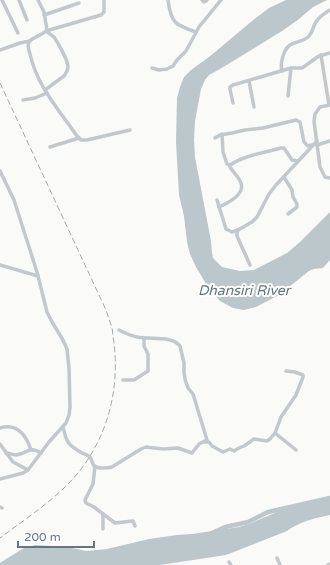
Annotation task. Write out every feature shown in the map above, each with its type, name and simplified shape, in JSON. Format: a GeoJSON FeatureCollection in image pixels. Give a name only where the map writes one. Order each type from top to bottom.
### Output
{"type":"FeatureCollection","features":[{"type":"Feature","properties":{"kind":"street"},"geometry":{"type":"LineString","coordinates":[[2,0],[18,33]]}},
{"type":"Feature","properties":{"kind":"street"},"geometry":{"type":"LineString","coordinates":[[19,0],[27,20]]}},
{"type":"Feature","properties":{"kind":"street"},"geometry":{"type":"LineString","coordinates":[[38,0],[44,15],[47,29],[46,32]]}},
{"type":"Feature","properties":{"kind":"street"},"geometry":{"type":"LineString","coordinates":[[0,50],[30,41],[46,32],[101,16],[104,12],[104,0]]}},
{"type":"Feature","properties":{"kind":"street"},"geometry":{"type":"LineString","coordinates":[[168,0],[170,12],[175,22],[196,32]]}},
{"type":"Feature","properties":{"kind":"street"},"geometry":{"type":"LineString","coordinates":[[202,0],[204,2],[207,0]]}},
{"type":"Feature","properties":{"kind":"street"},"geometry":{"type":"LineString","coordinates":[[152,68],[159,70],[167,69],[173,66],[186,51],[202,23],[221,0]]}},
{"type":"Feature","properties":{"kind":"street"},"geometry":{"type":"LineString","coordinates":[[44,15],[79,3]]}},
{"type":"Feature","properties":{"kind":"street"},"geometry":{"type":"LineString","coordinates":[[282,71],[280,66],[287,48],[290,45],[308,38],[317,20],[330,10]]}},
{"type":"Feature","properties":{"kind":"street"},"geometry":{"type":"LineString","coordinates":[[23,100],[35,98],[66,74],[68,65],[65,58],[56,41],[46,32]]}},
{"type":"Feature","properties":{"kind":"street"},"geometry":{"type":"LineString","coordinates":[[30,41],[28,45],[29,52],[37,77],[81,140],[130,130]]}},
{"type":"Feature","properties":{"kind":"street"},"geometry":{"type":"LineString","coordinates":[[233,103],[230,89],[234,84],[291,68],[302,68],[321,55],[330,53]]}},
{"type":"Feature","properties":{"kind":"street"},"geometry":{"type":"LineString","coordinates":[[321,55],[330,105],[320,107],[315,114],[314,121],[320,168],[328,177]]}},
{"type":"Feature","properties":{"kind":"street"},"geometry":{"type":"LineString","coordinates":[[288,96],[291,68]]}},
{"type":"Feature","properties":{"kind":"street"},"geometry":{"type":"LineString","coordinates":[[249,81],[254,107]]}},
{"type":"Feature","properties":{"kind":"street"},"geometry":{"type":"LineString","coordinates":[[215,138],[222,134],[263,128],[296,120],[300,122],[305,143],[308,146],[330,141]]}},
{"type":"Feature","properties":{"kind":"street"},"geometry":{"type":"LineString","coordinates":[[219,207],[231,201],[241,188],[240,182],[230,165],[227,164],[223,152],[222,134]]}},
{"type":"Feature","properties":{"kind":"street"},"geometry":{"type":"LineString","coordinates":[[50,147],[79,138]]}},
{"type":"Feature","properties":{"kind":"street"},"geometry":{"type":"LineString","coordinates":[[217,200],[226,229],[232,232],[252,222],[257,217],[269,194],[312,145]]}},
{"type":"Feature","properties":{"kind":"street"},"geometry":{"type":"LineString","coordinates":[[230,165],[242,158],[281,148],[284,148],[292,160],[298,161]]}},
{"type":"Feature","properties":{"kind":"street"},"geometry":{"type":"LineString","coordinates":[[0,171],[14,200],[38,276],[47,312],[68,352],[70,412],[68,420],[64,426],[49,442],[28,470],[23,473],[0,479]]}},
{"type":"Feature","properties":{"kind":"street"},"geometry":{"type":"LineString","coordinates":[[284,177],[292,190],[292,197],[297,204],[297,207],[288,214]]}},
{"type":"Feature","properties":{"kind":"street"},"geometry":{"type":"LineString","coordinates":[[238,230],[237,236],[250,265]]}},
{"type":"Feature","properties":{"kind":"street"},"geometry":{"type":"LineString","coordinates":[[0,265],[38,276]]}},
{"type":"Feature","properties":{"kind":"street"},"geometry":{"type":"LineString","coordinates":[[95,466],[98,468],[110,467],[146,447],[163,449],[178,448],[192,453],[199,444],[207,441],[208,439],[193,393],[185,380],[184,363],[180,346],[177,342],[172,340],[135,337],[119,330]]}},
{"type":"Feature","properties":{"kind":"street"},"geometry":{"type":"LineString","coordinates":[[123,380],[134,380],[148,371],[148,354],[144,346],[144,338]]}},
{"type":"Feature","properties":{"kind":"street"},"geometry":{"type":"LineString","coordinates":[[204,442],[209,442],[212,446],[222,452],[230,449],[234,451],[243,447],[254,439],[268,440],[275,433],[281,417],[296,395],[303,376],[295,372],[286,371]]}},
{"type":"Feature","properties":{"kind":"street"},"geometry":{"type":"LineString","coordinates":[[0,428],[7,426],[13,427],[25,437],[31,450]]}},
{"type":"Feature","properties":{"kind":"street"},"geometry":{"type":"LineString","coordinates":[[64,426],[66,439],[70,445],[90,457],[95,466],[93,484],[85,502],[115,523],[133,521],[135,526]]}},
{"type":"Feature","properties":{"kind":"street"},"geometry":{"type":"LineString","coordinates":[[275,433],[296,450]]}},
{"type":"Feature","properties":{"kind":"street"},"geometry":{"type":"LineString","coordinates":[[0,444],[13,462],[28,470]]}},
{"type":"Feature","properties":{"kind":"street"},"geometry":{"type":"LineString","coordinates":[[6,453],[16,454],[37,450],[41,453]]}},
{"type":"Feature","properties":{"kind":"street"},"geometry":{"type":"LineString","coordinates":[[103,514],[103,529]]}},
{"type":"Feature","properties":{"kind":"street"},"geometry":{"type":"LineString","coordinates":[[277,558],[280,565]]}},
{"type":"Feature","properties":{"kind":"water","name":"Dhansiri River"},"geometry":{"type":"Polygon","coordinates":[[[286,0],[327,0],[313,7],[282,31],[209,75],[201,89],[195,121],[195,157],[213,258],[222,267],[240,271],[254,270],[287,253],[330,212],[330,260],[323,268],[309,271],[279,295],[256,307],[244,310],[233,308],[220,301],[208,287],[190,254],[179,195],[176,142],[177,98],[184,77],[191,70],[269,8],[286,0]]]}},
{"type":"Feature","properties":{"kind":"water"},"geometry":{"type":"Polygon","coordinates":[[[330,499],[330,515],[302,523],[287,531],[226,555],[160,565],[0,565],[0,563],[24,548],[35,545],[68,547],[86,551],[107,549],[149,539],[239,527],[277,512],[330,499]]]}},
{"type":"Feature","properties":{"kind":"waterway","name":"Dhansiri River"},"geometry":{"type":"LineString","coordinates":[[212,533],[225,527],[248,522],[268,512],[330,498]]}},
{"type":"Feature","properties":{"kind":"railway"},"geometry":{"type":"LineString","coordinates":[[0,83],[106,310],[112,328],[115,362],[115,380],[108,416],[102,434],[83,466],[71,481],[54,497],[0,538]]}}]}
